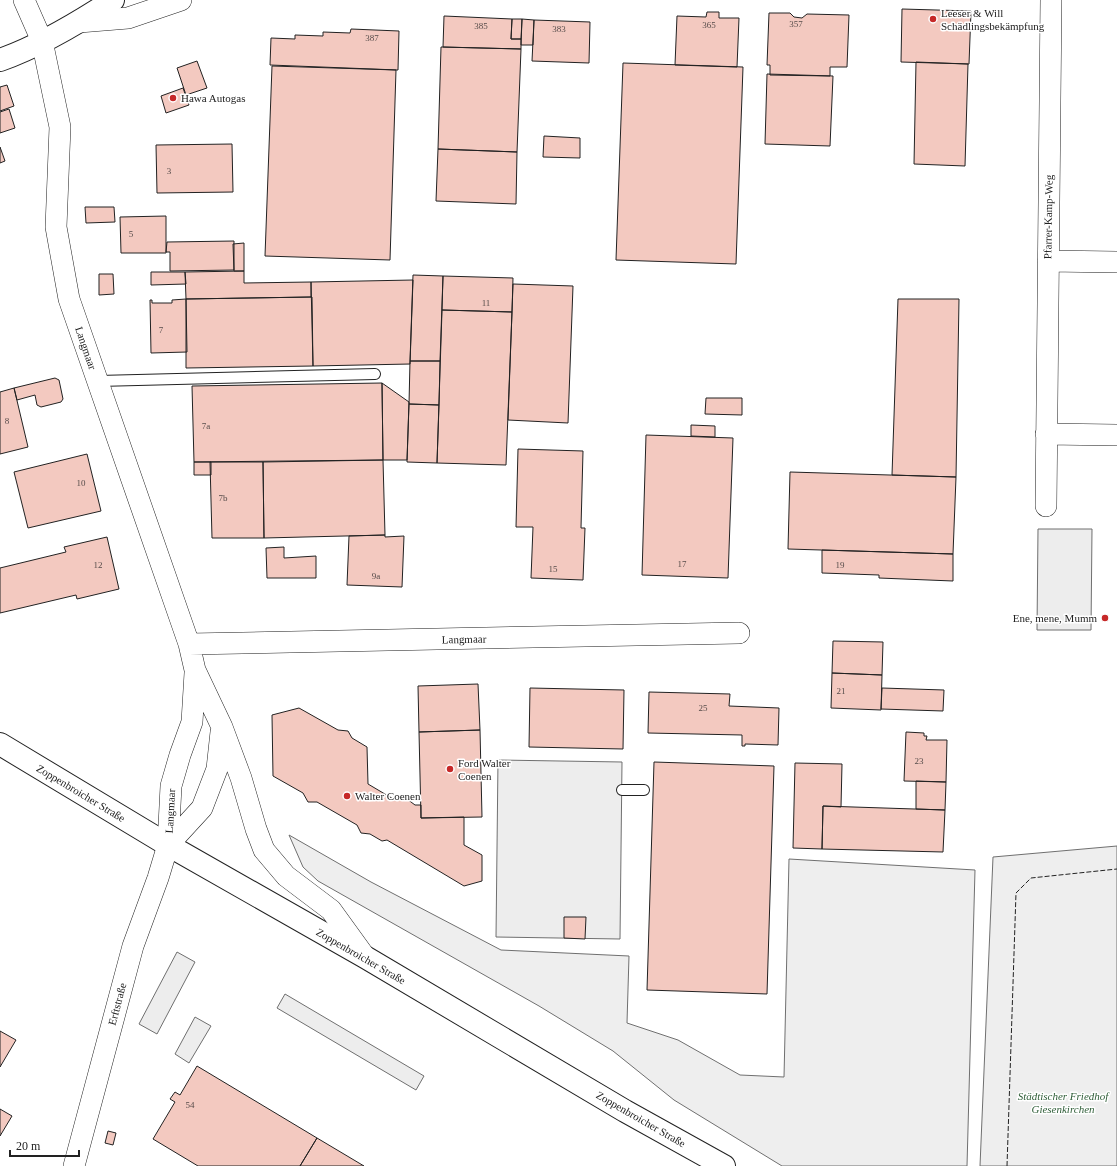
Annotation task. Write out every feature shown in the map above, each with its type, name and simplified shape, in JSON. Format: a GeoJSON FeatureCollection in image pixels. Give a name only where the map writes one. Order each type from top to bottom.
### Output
{"type":"FeatureCollection","features":[{"type":"Feature","properties":{"kind":"main road"},"geometry":{"type":"LineString","coordinates":[[0,60],[79,22],[113,0]]}},
{"type":"Feature","properties":{"kind":"main road","name":"Zoppenbroicher Straße"},"geometry":{"type":"LineString","coordinates":[[0,744],[168,845],[365,957],[625,1111],[724,1166]]}},
{"type":"Feature","properties":{"kind":"street","name":"Langmaar"},"geometry":{"type":"LineString","coordinates":[[24,0],[42,41],[60,127],[56,227],[69,299],[189,644],[195,670],[222,727],[241,778],[256,829],[264,850],[286,876],[331,910],[365,957]]}},
{"type":"Feature","properties":{"kind":"street"},"geometry":{"type":"LineString","coordinates":[[79,22],[128,18],[181,0]]}},
{"type":"Feature","properties":{"kind":"street","name":"Pfarrer-Kamp-Weg"},"geometry":{"type":"LineString","coordinates":[[1046,506],[1050,0]]}},
{"type":"Feature","properties":{"kind":"street"},"geometry":{"type":"LineString","coordinates":[[1048,261],[1117,262]]}},
{"type":"Feature","properties":{"kind":"street"},"geometry":{"type":"LineString","coordinates":[[1046,434],[1117,435]]}},
{"type":"Feature","properties":{"kind":"street","name":"Langmaar"},"geometry":{"type":"LineString","coordinates":[[189,644],[739,633]]}},
{"type":"Feature","properties":{"kind":"street","name":"Langmaar"},"geometry":{"type":"LineString","coordinates":[[168,845],[171,786],[192,722],[195,670]]}},
{"type":"Feature","properties":{"kind":"street","name":"Langmaar"},"geometry":{"type":"LineString","coordinates":[[168,845],[202,808],[217,769],[222,727]]}},
{"type":"Feature","properties":{"kind":"street","name":"Erftstraße"},"geometry":{"type":"LineString","coordinates":[[74,1166],[133,946],[158,878],[168,845]]}},
{"type":"Feature","properties":{"kind":"lane"},"geometry":{"type":"LineString","coordinates":[[98,381],[375,374]]}},
{"type":"Feature","properties":{"kind":"lane"},"geometry":{"type":"LineString","coordinates":[[622,790],[644,790]]}},
{"type":"Feature","properties":{"kind":"green space"},"geometry":{"type":"Polygon","coordinates":[[[289,835],[371,882],[501,950],[629,956],[627,1023],[678,1040],[740,1075],[784,1077],[789,859],[975,870],[967,1166],[782,1166],[674,1100],[613,1051],[539,1006],[318,881],[303,867],[289,835]]]}},
{"type":"Feature","properties":{"kind":"green space","name":"Städtischer Friedhof Giesenkirchen"},"geometry":{"type":"Polygon","coordinates":[[[1117,846],[1117,1166],[980,1166],[993,857],[1117,846]]]}},
{"type":"Feature","properties":{"kind":"shaded area"},"geometry":{"type":"Polygon","coordinates":[[[1038,529],[1092,529],[1091,630],[1037,630],[1038,529]]]}},
{"type":"Feature","properties":{"kind":"shaded area"},"geometry":{"type":"Polygon","coordinates":[[[498,760],[622,762],[620,939],[496,937],[498,760]]]}},
{"type":"Feature","properties":{"kind":"shaded area"},"geometry":{"type":"Polygon","coordinates":[[[177,952],[195,962],[157,1034],[139,1024],[177,952]]]}},
{"type":"Feature","properties":{"kind":"shaded area"},"geometry":{"type":"Polygon","coordinates":[[[285,994],[424,1076],[416,1090],[277,1008],[285,994]]]}},
{"type":"Feature","properties":{"kind":"shaded area"},"geometry":{"type":"Polygon","coordinates":[[[195,1017],[211,1026],[189,1063],[175,1054],[195,1017]]]}},
{"type":"Feature","properties":{"kind":"building"},"geometry":{"type":"Polygon","coordinates":[[[902,9],[971,11],[969,64],[901,62],[902,9]]]}},
{"type":"Feature","properties":{"kind":"building"},"geometry":{"type":"Polygon","coordinates":[[[707,12],[719,12],[719,18],[739,18],[737,67],[675,65],[677,16],[706,17],[707,12]]]}},
{"type":"Feature","properties":{"kind":"building"},"geometry":{"type":"Polygon","coordinates":[[[769,13],[790,13],[794,17],[802,18],[807,14],[849,15],[847,67],[830,67],[830,76],[770,75],[770,65],[767,65],[769,13]]]}},
{"type":"Feature","properties":{"kind":"building"},"geometry":{"type":"Polygon","coordinates":[[[444,16],[512,19],[511,39],[521,39],[521,49],[443,47],[444,16]]]}},
{"type":"Feature","properties":{"kind":"building"},"geometry":{"type":"Polygon","coordinates":[[[512,19],[522,19],[521,39],[511,39],[512,19]]]}},
{"type":"Feature","properties":{"kind":"building"},"geometry":{"type":"Polygon","coordinates":[[[522,19],[534,20],[533,45],[521,45],[522,19]]]}},
{"type":"Feature","properties":{"kind":"building"},"geometry":{"type":"Polygon","coordinates":[[[534,20],[590,22],[589,63],[532,61],[534,20]]]}},
{"type":"Feature","properties":{"kind":"building"},"geometry":{"type":"Polygon","coordinates":[[[351,29],[399,31],[398,70],[270,65],[271,38],[295,39],[295,35],[323,36],[323,32],[350,33],[351,29]]]}},
{"type":"Feature","properties":{"kind":"building"},"geometry":{"type":"Polygon","coordinates":[[[441,47],[521,49],[517,152],[438,149],[441,47]]]}},
{"type":"Feature","properties":{"kind":"building"},"geometry":{"type":"Polygon","coordinates":[[[197,61],[207,88],[186,95],[177,68],[197,61]]]}},
{"type":"Feature","properties":{"kind":"building"},"geometry":{"type":"Polygon","coordinates":[[[916,62],[968,64],[965,166],[914,164],[916,62]]]}},
{"type":"Feature","properties":{"kind":"building"},"geometry":{"type":"Polygon","coordinates":[[[623,63],[743,67],[736,264],[616,260],[623,63]]]}},
{"type":"Feature","properties":{"kind":"building"},"geometry":{"type":"Polygon","coordinates":[[[272,66],[396,70],[390,260],[265,256],[272,66]]]}},
{"type":"Feature","properties":{"kind":"building"},"geometry":{"type":"Polygon","coordinates":[[[767,74],[833,76],[830,146],[765,144],[767,74]]]}},
{"type":"Feature","properties":{"kind":"building"},"geometry":{"type":"Polygon","coordinates":[[[7,85],[14,106],[0,111],[0,87],[7,85]]]}},
{"type":"Feature","properties":{"kind":"building"},"geometry":{"type":"Polygon","coordinates":[[[183,88],[189,105],[166,113],[161,96],[183,88]]]}},
{"type":"Feature","properties":{"kind":"building"},"geometry":{"type":"Polygon","coordinates":[[[9,109],[15,128],[0,133],[0,112],[9,109]]]}},
{"type":"Feature","properties":{"kind":"building"},"geometry":{"type":"Polygon","coordinates":[[[544,136],[580,138],[580,158],[543,157],[544,136]]]}},
{"type":"Feature","properties":{"kind":"building"},"geometry":{"type":"Polygon","coordinates":[[[232,144],[233,192],[157,193],[156,145],[232,144]]]}},
{"type":"Feature","properties":{"kind":"building"},"geometry":{"type":"Polygon","coordinates":[[[0,147],[5,161],[0,163],[0,147]]]}},
{"type":"Feature","properties":{"kind":"building"},"geometry":{"type":"Polygon","coordinates":[[[438,149],[517,152],[516,204],[436,201],[438,149]]]}},
{"type":"Feature","properties":{"kind":"building"},"geometry":{"type":"Polygon","coordinates":[[[85,207],[114,207],[115,222],[86,223],[85,207]]]}},
{"type":"Feature","properties":{"kind":"building"},"geometry":{"type":"Polygon","coordinates":[[[166,216],[166,253],[121,253],[120,217],[166,216]]]}},
{"type":"Feature","properties":{"kind":"building"},"geometry":{"type":"Polygon","coordinates":[[[234,241],[234,270],[170,271],[170,252],[166,252],[167,242],[234,241]]]}},
{"type":"Feature","properties":{"kind":"building"},"geometry":{"type":"Polygon","coordinates":[[[244,243],[244,271],[234,271],[233,244],[244,243]]]}},
{"type":"Feature","properties":{"kind":"building"},"geometry":{"type":"Polygon","coordinates":[[[244,271],[244,283],[311,282],[311,297],[186,299],[185,272],[244,271]]]}},
{"type":"Feature","properties":{"kind":"building"},"geometry":{"type":"Polygon","coordinates":[[[151,272],[185,272],[186,284],[151,285],[151,272]]]}},
{"type":"Feature","properties":{"kind":"building"},"geometry":{"type":"Polygon","coordinates":[[[99,274],[113,274],[114,294],[99,295],[99,274]]]}},
{"type":"Feature","properties":{"kind":"building"},"geometry":{"type":"Polygon","coordinates":[[[413,275],[443,276],[440,361],[410,361],[413,275]]]}},
{"type":"Feature","properties":{"kind":"building"},"geometry":{"type":"Polygon","coordinates":[[[443,276],[513,278],[512,312],[442,310],[443,276]]]}},
{"type":"Feature","properties":{"kind":"building"},"geometry":{"type":"Polygon","coordinates":[[[413,280],[410,364],[313,366],[311,282],[413,280]]]}},
{"type":"Feature","properties":{"kind":"building"},"geometry":{"type":"Polygon","coordinates":[[[513,284],[573,286],[568,423],[508,420],[513,284]]]}},
{"type":"Feature","properties":{"kind":"building"},"geometry":{"type":"Polygon","coordinates":[[[312,297],[313,366],[186,368],[186,299],[312,297]]]}},
{"type":"Feature","properties":{"kind":"building"},"geometry":{"type":"Polygon","coordinates":[[[186,299],[187,352],[151,353],[150,300],[152,300],[152,303],[172,303],[172,300],[186,299]]]}},
{"type":"Feature","properties":{"kind":"building"},"geometry":{"type":"Polygon","coordinates":[[[898,299],[959,299],[956,477],[892,475],[898,299]]]}},
{"type":"Feature","properties":{"kind":"building"},"geometry":{"type":"Polygon","coordinates":[[[442,310],[512,312],[506,465],[437,463],[442,310]]]}},
{"type":"Feature","properties":{"kind":"building"},"geometry":{"type":"Polygon","coordinates":[[[410,361],[440,361],[439,405],[409,404],[410,361]]]}},
{"type":"Feature","properties":{"kind":"building"},"geometry":{"type":"Polygon","coordinates":[[[55,378],[59,380],[63,399],[61,402],[41,407],[37,405],[35,395],[17,400],[14,388],[55,378]]]}},
{"type":"Feature","properties":{"kind":"building"},"geometry":{"type":"Polygon","coordinates":[[[382,383],[409,402],[407,460],[383,460],[382,383]]]}},
{"type":"Feature","properties":{"kind":"building"},"geometry":{"type":"Polygon","coordinates":[[[382,383],[383,460],[194,462],[192,386],[382,383]]]}},
{"type":"Feature","properties":{"kind":"building"},"geometry":{"type":"Polygon","coordinates":[[[14,388],[28,447],[0,454],[0,392],[14,388]]]}},
{"type":"Feature","properties":{"kind":"building"},"geometry":{"type":"Polygon","coordinates":[[[706,398],[742,398],[742,415],[705,414],[706,398]]]}},
{"type":"Feature","properties":{"kind":"building"},"geometry":{"type":"Polygon","coordinates":[[[409,404],[439,405],[437,463],[407,462],[409,404]]]}},
{"type":"Feature","properties":{"kind":"building"},"geometry":{"type":"Polygon","coordinates":[[[691,425],[715,426],[715,437],[691,436],[691,425]]]}},
{"type":"Feature","properties":{"kind":"building"},"geometry":{"type":"Polygon","coordinates":[[[646,435],[733,438],[728,578],[642,575],[646,435]]]}},
{"type":"Feature","properties":{"kind":"building"},"geometry":{"type":"Polygon","coordinates":[[[518,449],[583,451],[581,528],[585,528],[583,580],[531,578],[533,527],[516,527],[518,449]]]}},
{"type":"Feature","properties":{"kind":"building"},"geometry":{"type":"Polygon","coordinates":[[[87,454],[101,511],[28,528],[14,472],[87,454]]]}},
{"type":"Feature","properties":{"kind":"building"},"geometry":{"type":"Polygon","coordinates":[[[383,460],[385,535],[264,538],[263,462],[383,460]]]}},
{"type":"Feature","properties":{"kind":"building"},"geometry":{"type":"Polygon","coordinates":[[[194,462],[211,462],[211,475],[194,475],[194,462]]]}},
{"type":"Feature","properties":{"kind":"building"},"geometry":{"type":"Polygon","coordinates":[[[210,462],[263,462],[264,538],[212,538],[210,462]]]}},
{"type":"Feature","properties":{"kind":"building"},"geometry":{"type":"Polygon","coordinates":[[[790,472],[956,477],[953,554],[788,549],[790,472]]]}},
{"type":"Feature","properties":{"kind":"building"},"geometry":{"type":"Polygon","coordinates":[[[385,535],[385,537],[404,536],[402,587],[347,585],[349,536],[385,535]]]}},
{"type":"Feature","properties":{"kind":"building"},"geometry":{"type":"Polygon","coordinates":[[[107,537],[119,589],[77,599],[76,595],[0,613],[0,568],[66,552],[64,547],[107,537]]]}},
{"type":"Feature","properties":{"kind":"building"},"geometry":{"type":"Polygon","coordinates":[[[284,547],[284,558],[316,556],[316,578],[267,578],[266,548],[284,547]]]}},
{"type":"Feature","properties":{"kind":"building"},"geometry":{"type":"Polygon","coordinates":[[[822,550],[953,554],[953,581],[879,578],[879,575],[822,573],[822,550]]]}},
{"type":"Feature","properties":{"kind":"building"},"geometry":{"type":"Polygon","coordinates":[[[833,641],[883,642],[882,675],[832,673],[833,641]]]}},
{"type":"Feature","properties":{"kind":"building"},"geometry":{"type":"Polygon","coordinates":[[[832,673],[882,675],[881,710],[831,708],[832,673]]]}},
{"type":"Feature","properties":{"kind":"building"},"geometry":{"type":"Polygon","coordinates":[[[478,684],[480,730],[419,732],[418,686],[478,684]]]}},
{"type":"Feature","properties":{"kind":"building"},"geometry":{"type":"Polygon","coordinates":[[[530,688],[624,690],[623,749],[529,747],[530,688]]]}},
{"type":"Feature","properties":{"kind":"building"},"geometry":{"type":"Polygon","coordinates":[[[882,688],[944,690],[943,711],[881,709],[882,688]]]}},
{"type":"Feature","properties":{"kind":"building"},"geometry":{"type":"Polygon","coordinates":[[[649,692],[730,694],[729,706],[779,708],[778,745],[745,744],[745,746],[742,746],[742,735],[648,733],[649,692]]]}},
{"type":"Feature","properties":{"kind":"building","name":"Walter Coenen"},"geometry":{"type":"Polygon","coordinates":[[[299,708],[338,730],[348,731],[352,738],[367,747],[368,784],[395,800],[407,799],[415,805],[421,805],[421,818],[464,817],[464,845],[482,855],[482,881],[464,886],[387,840],[382,841],[370,834],[361,833],[357,825],[317,802],[308,802],[303,793],[273,776],[272,715],[299,708]]]}},
{"type":"Feature","properties":{"kind":"building","name":"Ford Walter Coenen"},"geometry":{"type":"Polygon","coordinates":[[[480,730],[482,817],[421,818],[419,732],[480,730]]]}},
{"type":"Feature","properties":{"kind":"building"},"geometry":{"type":"Polygon","coordinates":[[[906,732],[924,733],[924,736],[927,736],[926,740],[947,740],[946,782],[904,781],[906,732]]]}},
{"type":"Feature","properties":{"kind":"building"},"geometry":{"type":"Polygon","coordinates":[[[654,762],[774,766],[767,994],[647,990],[654,762]]]}},
{"type":"Feature","properties":{"kind":"building"},"geometry":{"type":"Polygon","coordinates":[[[795,763],[842,764],[841,807],[823,806],[822,849],[793,848],[795,763]]]}},
{"type":"Feature","properties":{"kind":"building"},"geometry":{"type":"Polygon","coordinates":[[[916,781],[946,782],[945,810],[916,809],[916,781]]]}},
{"type":"Feature","properties":{"kind":"building"},"geometry":{"type":"Polygon","coordinates":[[[823,806],[945,810],[943,852],[822,849],[823,806]]]}},
{"type":"Feature","properties":{"kind":"building"},"geometry":{"type":"Polygon","coordinates":[[[564,917],[586,917],[585,939],[564,938],[564,917]]]}},
{"type":"Feature","properties":{"kind":"building"},"geometry":{"type":"Polygon","coordinates":[[[0,1031],[16,1040],[0,1067],[0,1031]]]}},
{"type":"Feature","properties":{"kind":"building"},"geometry":{"type":"Polygon","coordinates":[[[197,1066],[317,1138],[300,1166],[198,1166],[153,1139],[175,1102],[170,1099],[175,1092],[180,1095],[197,1066]]]}},
{"type":"Feature","properties":{"kind":"building"},"geometry":{"type":"Polygon","coordinates":[[[0,1109],[12,1116],[0,1136],[0,1109]]]}},
{"type":"Feature","properties":{"kind":"building"},"geometry":{"type":"Polygon","coordinates":[[[108,1131],[116,1133],[113,1145],[105,1143],[108,1131]]]}},
{"type":"Feature","properties":{"kind":"building"},"geometry":{"type":"Polygon","coordinates":[[[317,1138],[364,1166],[300,1166],[317,1138]]]}},
{"type":"Feature","properties":{"kind":"fence"},"geometry":{"type":"LineString","coordinates":[[1007,1166],[1016,893],[1031,878],[1117,869]]}},
{"type":"Feature","properties":{"kind":"place","name":"Leeser & Will Schädlingsbekämpfung"},"geometry":{"type":"Point","coordinates":[933,19]}},
{"type":"Feature","properties":{"kind":"place","name":"Hawa Autogas"},"geometry":{"type":"Point","coordinates":[173,98]}},
{"type":"Feature","properties":{"kind":"place","name":"Ene, mene, Mumm"},"geometry":{"type":"Point","coordinates":[1105,618]}},
{"type":"Feature","properties":{"kind":"place","name":"Ford Walter Coenen"},"geometry":{"type":"Point","coordinates":[450,769]}},
{"type":"Feature","properties":{"kind":"place","name":"Walter Coenen"},"geometry":{"type":"Point","coordinates":[347,796]}}]}
